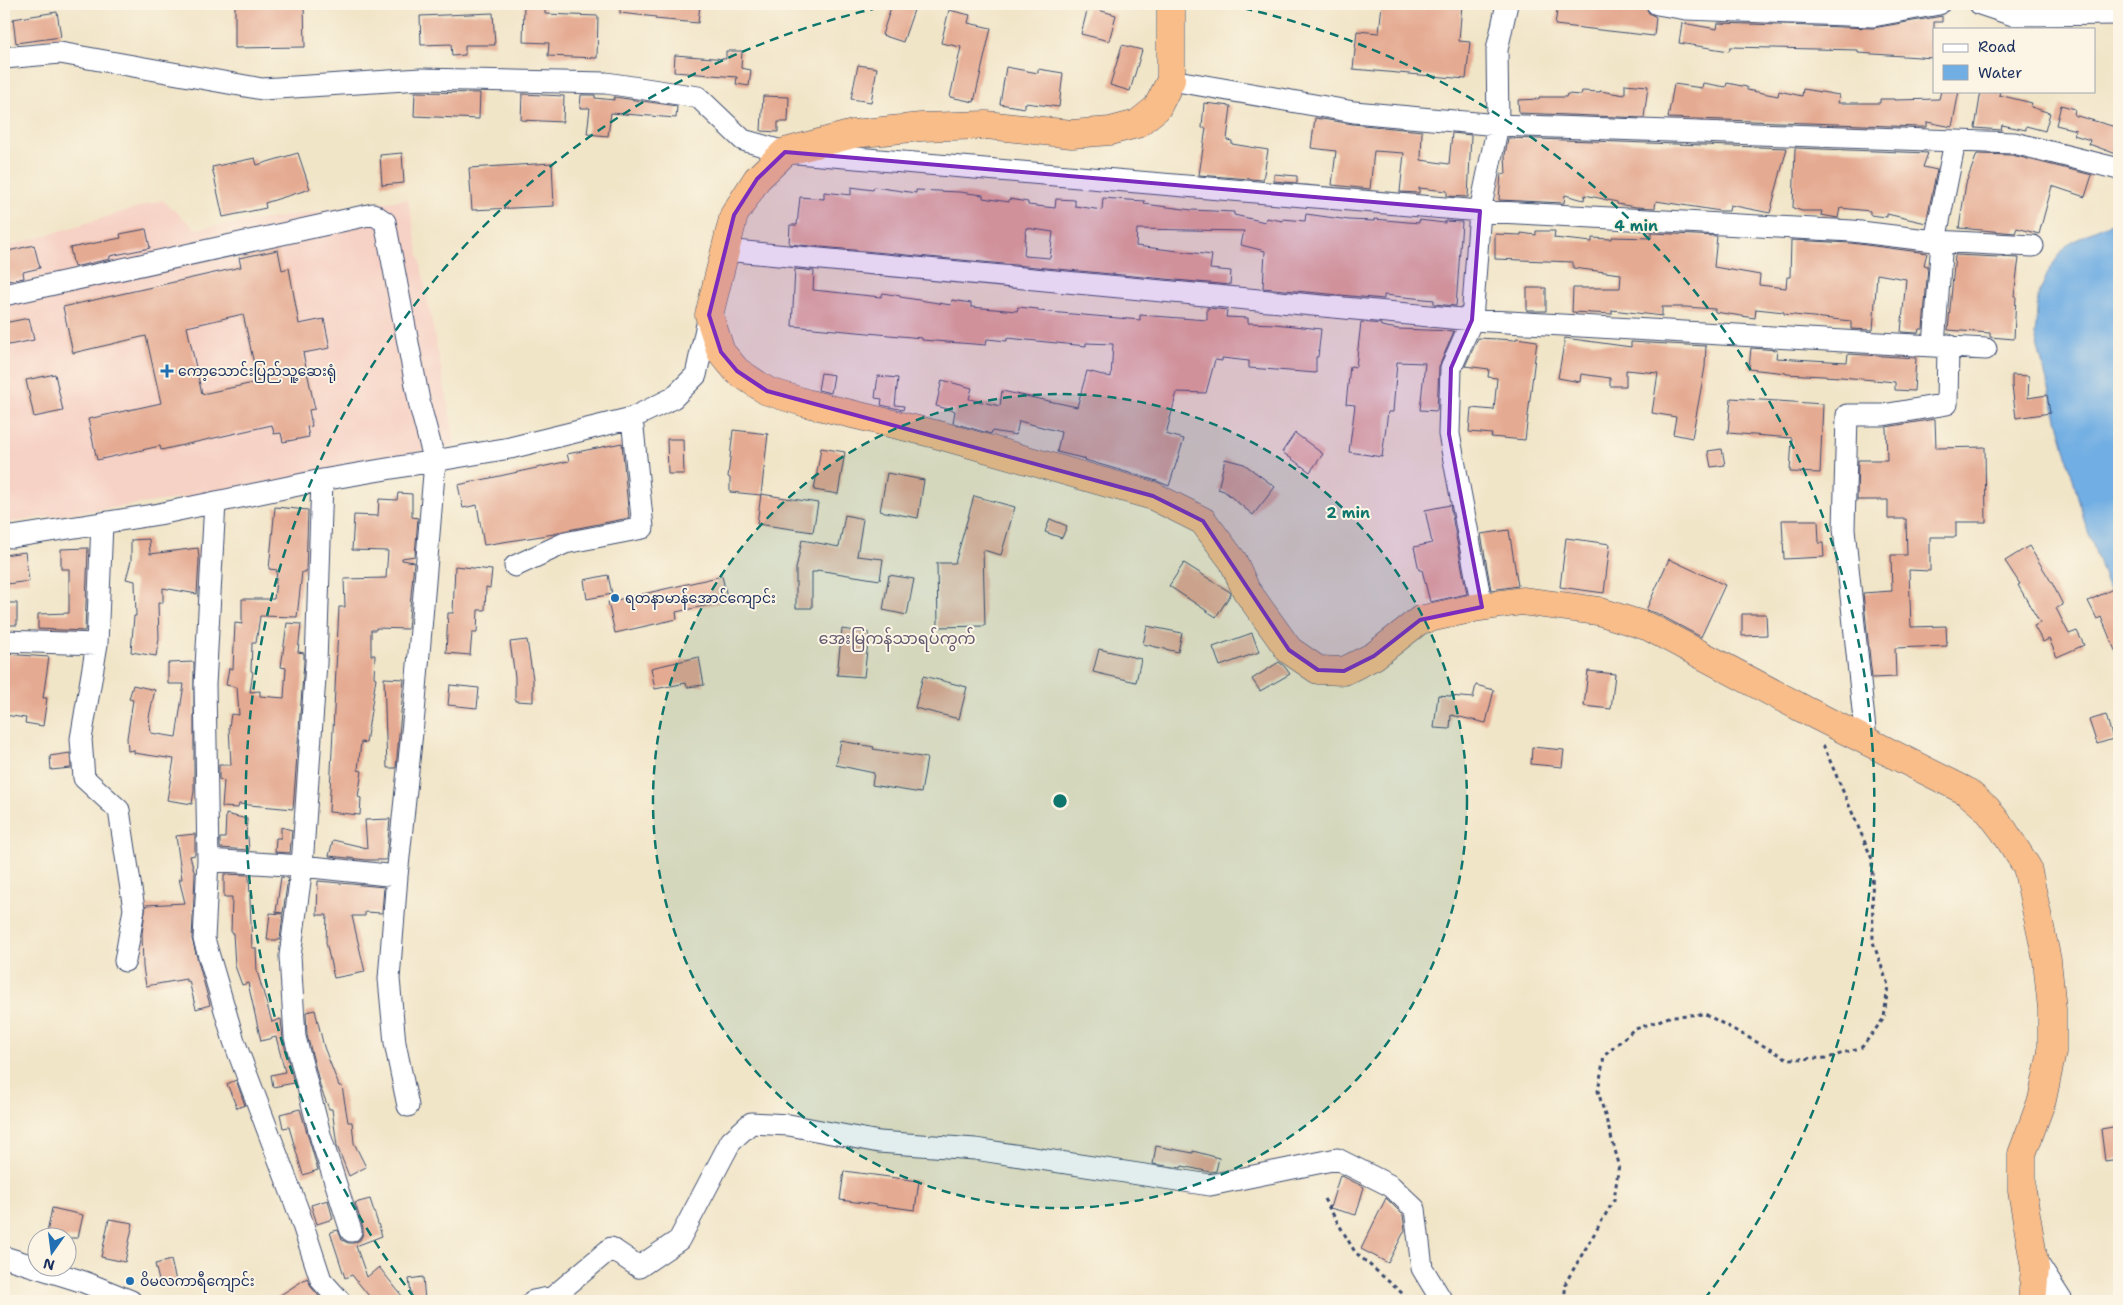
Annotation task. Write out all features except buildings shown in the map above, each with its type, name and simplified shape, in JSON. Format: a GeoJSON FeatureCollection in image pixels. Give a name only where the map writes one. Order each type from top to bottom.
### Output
{"type":"FeatureCollection","features":[{"type":"Feature","properties":{"kind":"highway"},"geometry":{"type":"LineString","coordinates":[[1171,4],[1171,80],[1158,108],[1137,124],[1110,131],[1072,134],[986,125],[922,127],[853,134],[785,152],[757,179],[734,215],[709,315],[721,352],[737,371],[767,391],[806,403],[939,435],[1153,496],[1203,521],[1232,561],[1246,590],[1289,650],[1318,670],[1344,671],[1374,656],[1420,620],[1522,601],[1598,611],[1649,627],[1809,712],[1866,739],[1966,791],[1987,809],[2004,831],[2026,867],[2046,960],[2052,1009],[2052,1052],[2042,1100],[2022,1154],[2022,1191],[2035,1268],[2032,1301]]}},
{"type":"Feature","properties":{"kind":"street"},"geometry":{"type":"LineString","coordinates":[[1482,607],[1449,434],[1451,368],[1472,320],[1480,211],[1498,125],[1497,50],[1507,4]]}},
{"type":"Feature","properties":{"kind":"street"},"geometry":{"type":"LineString","coordinates":[[1657,4],[1686,10],[1873,16],[1939,4]]}},
{"type":"Feature","properties":{"kind":"street"},"geometry":{"type":"LineString","coordinates":[[1980,4],[2014,15],[2119,14]]}},
{"type":"Feature","properties":{"kind":"street"},"geometry":{"type":"LineString","coordinates":[[4,58],[60,53],[262,88],[421,80],[606,83],[698,97],[743,140],[785,152],[1480,211],[1852,231],[1939,241],[2033,246]]}},
{"type":"Feature","properties":{"kind":"street"},"geometry":{"type":"LineString","coordinates":[[1171,80],[1354,112],[1498,125],[2014,143],[2119,169]]}},
{"type":"Feature","properties":{"kind":"street"},"geometry":{"type":"LineString","coordinates":[[1866,739],[1844,529],[1847,415],[1883,415],[1947,404],[1941,345],[1939,241],[1955,142]]}},
{"type":"Feature","properties":{"kind":"street"},"geometry":{"type":"LineString","coordinates":[[4,295],[373,214],[386,222],[420,406],[436,462],[389,979],[395,1043],[408,1106]]}},
{"type":"Feature","properties":{"kind":"street"},"geometry":{"type":"LineString","coordinates":[[724,250],[1472,320],[1700,334],[1986,348]]}},
{"type":"Feature","properties":{"kind":"street"},"geometry":{"type":"LineString","coordinates":[[4,536],[12,537],[102,523],[322,480],[436,462],[510,448],[632,418],[673,398],[696,375],[709,315]]}},
{"type":"Feature","properties":{"kind":"street"},"geometry":{"type":"LineString","coordinates":[[515,566],[565,543],[643,528],[632,418]]}},
{"type":"Feature","properties":{"kind":"street"},"geometry":{"type":"LineString","coordinates":[[322,480],[316,663],[302,866],[290,956],[295,1037],[321,1138],[351,1231]]}},
{"type":"Feature","properties":{"kind":"street"},"geometry":{"type":"LineString","coordinates":[[215,502],[206,685],[208,860],[204,939],[234,1041],[322,1280],[340,1301]]}},
{"type":"Feature","properties":{"kind":"street"},"geometry":{"type":"LineString","coordinates":[[102,523],[97,644],[81,740],[84,778],[119,810],[134,909],[125,961]]}},
{"type":"Feature","properties":{"kind":"street"},"geometry":{"type":"LineString","coordinates":[[4,641],[97,644]]}},
{"type":"Feature","properties":{"kind":"street"},"geometry":{"type":"LineString","coordinates":[[208,860],[302,866],[397,876]]}},
{"type":"Feature","properties":{"kind":"street"},"geometry":{"type":"LineString","coordinates":[[533,1301],[553,1297],[611,1248],[639,1267],[679,1240],[731,1141],[751,1123],[789,1125],[879,1142],[975,1149],[1210,1185],[1337,1159],[1391,1186],[1415,1209],[1422,1268],[1442,1301]]}},
{"type":"Feature","properties":{"kind":"street"},"geometry":{"type":"LineString","coordinates":[[2033,1256],[2062,1301]]}},
{"type":"Feature","properties":{"kind":"street"},"geometry":{"type":"LineString","coordinates":[[4,1257],[84,1282],[132,1301]]}},
{"type":"Feature","properties":{"kind":"path"},"geometry":{"type":"LineString","coordinates":[[1564,1301],[1566,1282],[1614,1200],[1619,1164],[1598,1091],[1604,1056],[1633,1030],[1672,1016],[1705,1014],[1788,1060],[1828,1058],[1862,1047],[1884,1018],[1888,986],[1873,942],[1872,859],[1809,712]]}},
{"type":"Feature","properties":{"kind":"path"},"geometry":{"type":"LineString","coordinates":[[1324,1199],[1355,1252],[1411,1301]]}},
{"type":"Feature","properties":{"kind":"highlighted area"},"geometry":{"type":"Polygon","coordinates":[[[785,152],[1480,211],[1472,320],[1451,368],[1449,434],[1482,607],[1420,620],[1374,656],[1344,671],[1318,670],[1289,650],[1203,521],[1153,496],[767,391],[737,371],[721,352],[709,315],[712,296],[734,215],[757,179],[785,152]]]}},
{"type":"Feature","properties":{"kind":"shaded area"},"geometry":{"type":"Polygon","coordinates":[[[408,199],[456,445],[218,493],[4,523],[4,248],[162,200],[196,229],[408,199]]]}},
{"type":"Feature","properties":{"kind":"water"},"geometry":{"type":"Polygon","coordinates":[[[2119,220],[2119,619],[2084,520],[2035,336],[2038,296],[2050,268],[2066,246],[2092,231],[2119,220]]]}},
{"type":"Feature","properties":{"kind":"place","name":"ကော့သောင်းပြည်သူ့ဆေးရုံ"},"geometry":{"type":"Point","coordinates":[167,371]}},
{"type":"Feature","properties":{"kind":"place","name":"ရတနာမာန်အောင်ကျောင်း"},"geometry":{"type":"Point","coordinates":[615,598]}},
{"type":"Feature","properties":{"kind":"place","name":"ဝိမလကာရီကျောင်း"},"geometry":{"type":"Point","coordinates":[130,1281]}},
{"type":"Feature","properties":{"kind":"district","name":"အေးမြကန်သာရပ်ကွက်"},"geometry":{"type":"Point","coordinates":[897,638]}}]}
